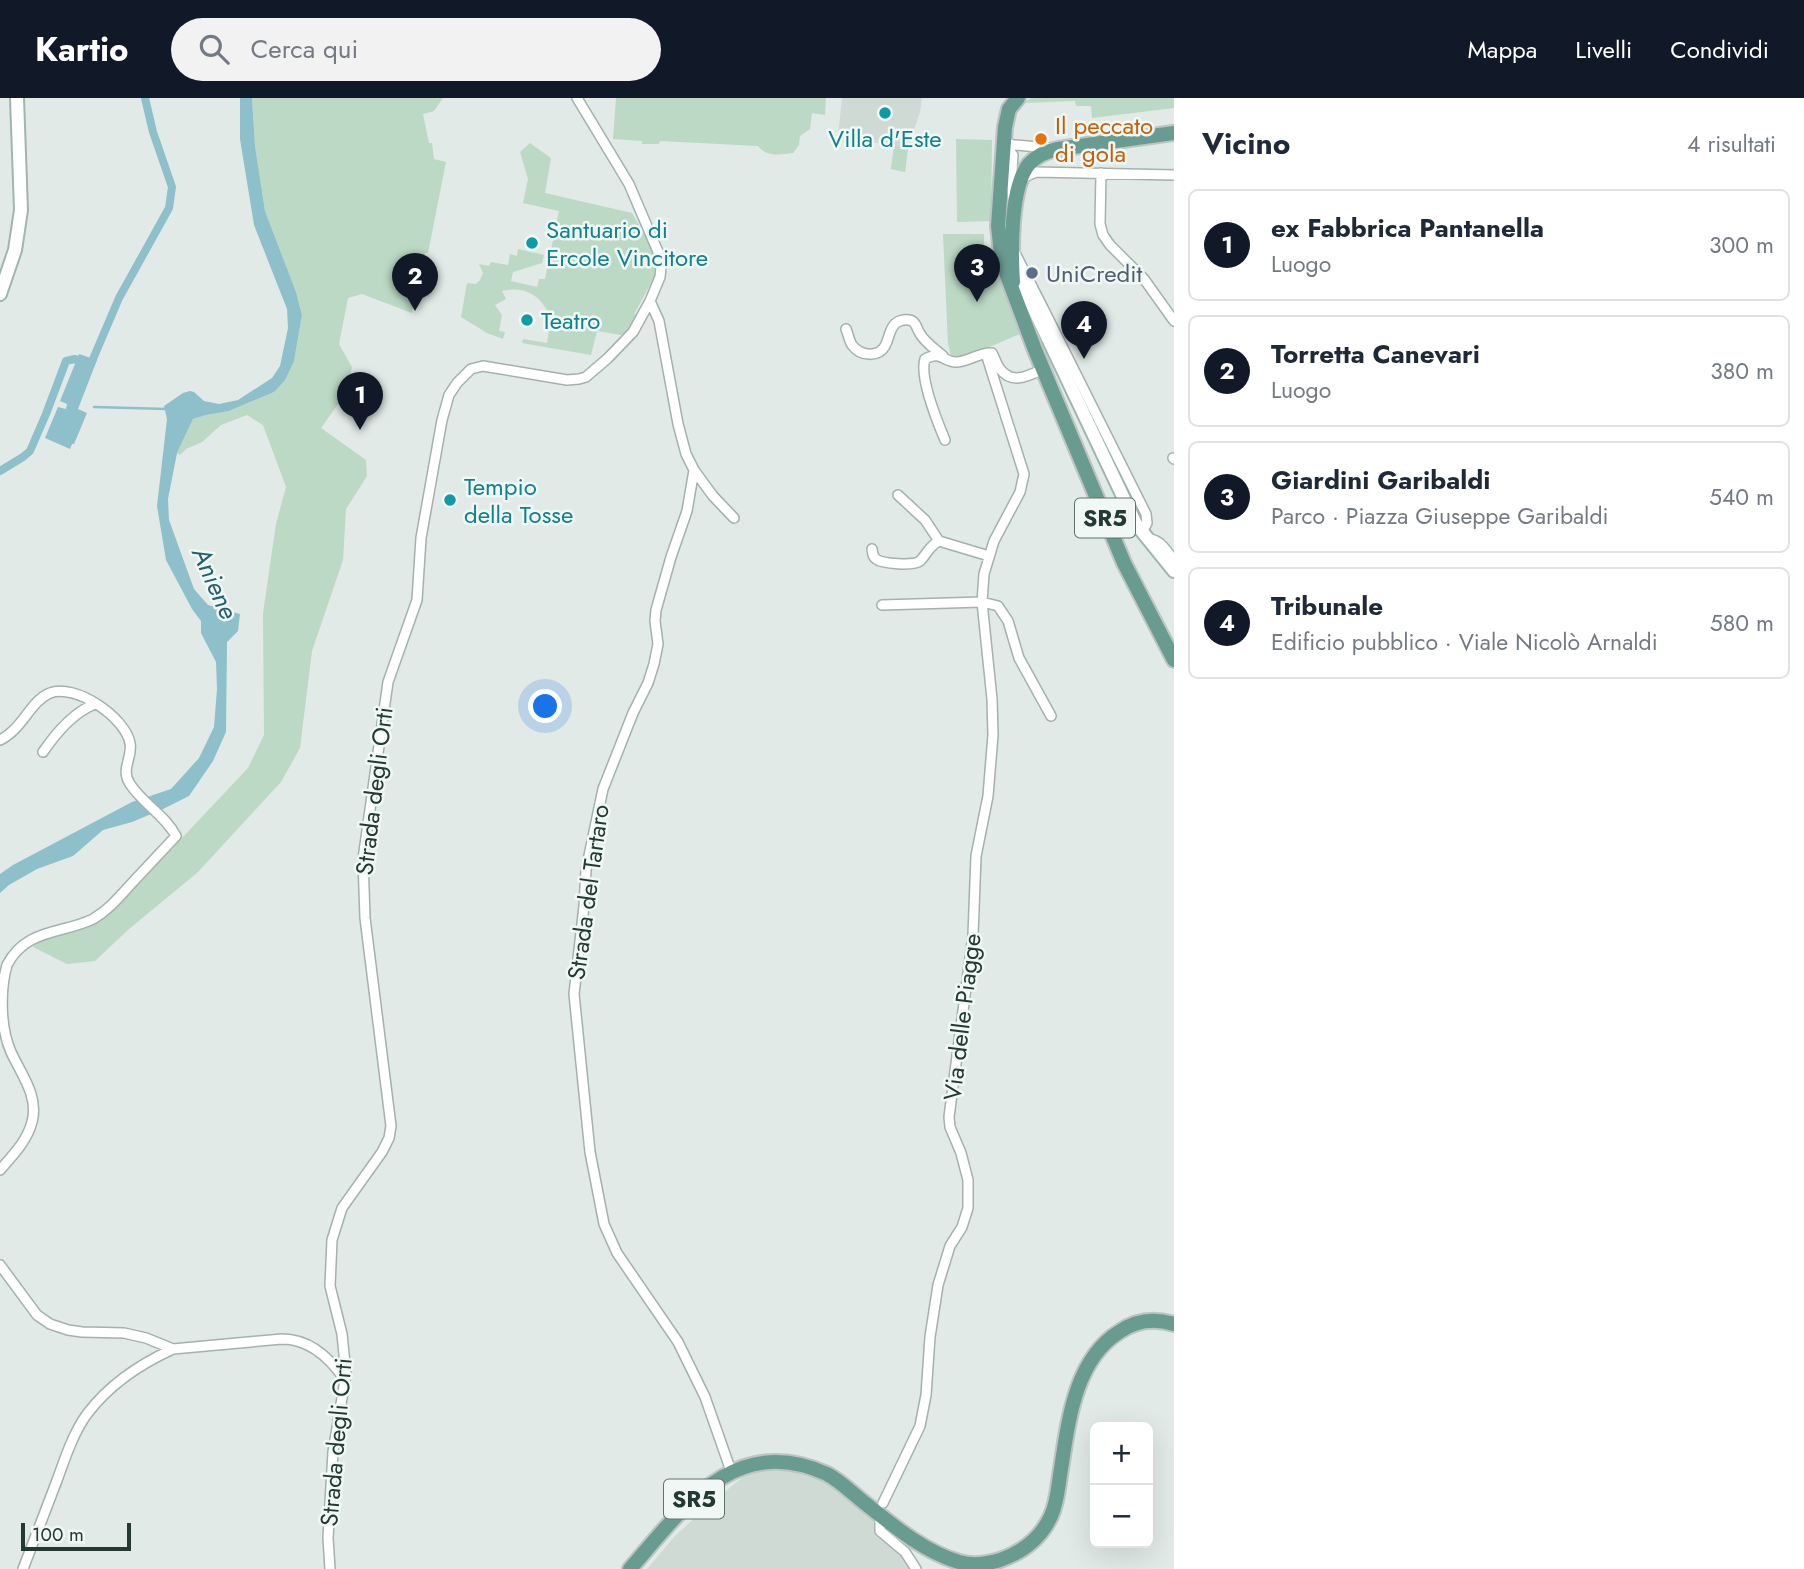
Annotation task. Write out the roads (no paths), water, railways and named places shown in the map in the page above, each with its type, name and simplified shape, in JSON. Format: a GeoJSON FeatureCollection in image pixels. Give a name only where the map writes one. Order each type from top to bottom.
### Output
{"type":"FeatureCollection","features":[{"type":"Feature","properties":{"kind":"main road"},"geometry":{"type":"LineString","coordinates":[[1015,100],[1006,120],[999,232],[1002,262],[1044,371]]}},
{"type":"Feature","properties":{"kind":"main road"},"geometry":{"type":"LineString","coordinates":[[999,232],[1008,224],[1014,213],[1029,165],[1045,153],[1174,133]]}},
{"type":"Feature","properties":{"kind":"main road"},"geometry":{"type":"LineString","coordinates":[[1013,292],[1014,213]]}},
{"type":"Feature","properties":{"kind":"main road"},"geometry":{"type":"LineString","coordinates":[[999,232],[1012,264]]}},
{"type":"Feature","properties":{"kind":"main road","name":"SR5"},"geometry":{"type":"LineString","coordinates":[[1044,371],[1124,563],[1174,660]]}},
{"type":"Feature","properties":{"kind":"main road","name":"SR5"},"geometry":{"type":"LineString","coordinates":[[630,1569],[693,1499],[719,1478],[731,1471],[773,1461],[810,1466],[832,1476],[882,1509],[929,1550],[965,1563],[980,1564],[1012,1555],[1024,1549],[1038,1536],[1052,1514],[1074,1401],[1094,1357],[1108,1340],[1131,1325],[1154,1321],[1174,1324]]}},
{"type":"Feature","properties":{"kind":"street"},"geometry":{"type":"LineString","coordinates":[[0,294],[14,257],[21,216],[17,98]]}},
{"type":"Feature","properties":{"kind":"street","name":"Strada degli Orti"},"geometry":{"type":"LineString","coordinates":[[330,1569],[328,1538],[333,1452],[345,1380],[342,1334],[330,1286],[332,1240],[342,1208],[382,1152],[391,1126],[365,918],[363,859],[388,682],[417,597],[421,538],[442,420],[454,386],[475,367],[484,366],[567,380],[586,377],[634,331],[660,277],[660,254],[629,184],[577,98]]}},
{"type":"Feature","properties":{"kind":"street"},"geometry":{"type":"LineString","coordinates":[[1004,148],[1029,165],[1101,173],[1174,175]]}},
{"type":"Feature","properties":{"kind":"street"},"geometry":{"type":"LineString","coordinates":[[1004,148],[1013,155],[1014,213]]}},
{"type":"Feature","properties":{"kind":"street"},"geometry":{"type":"LineString","coordinates":[[1101,173],[1100,224],[1103,235],[1144,279],[1174,321]]}},
{"type":"Feature","properties":{"kind":"street"},"geometry":{"type":"LineString","coordinates":[[1013,248],[1135,521],[1144,536],[1174,571]]}},
{"type":"Feature","properties":{"kind":"street"},"geometry":{"type":"LineString","coordinates":[[1012,264],[1040,312]]}},
{"type":"Feature","properties":{"kind":"street"},"geometry":{"type":"LineString","coordinates":[[650,301],[659,321],[686,454],[713,496],[734,518]]}},
{"type":"Feature","properties":{"kind":"street"},"geometry":{"type":"LineString","coordinates":[[846,329],[855,348],[876,354],[886,344],[895,324],[909,320],[915,323],[922,337],[951,361],[958,362],[990,353],[1001,370],[1012,378],[1044,371]]}},
{"type":"Feature","properties":{"kind":"street","name":"Via delle Piagge"},"geometry":{"type":"LineString","coordinates":[[882,1509],[920,1426],[938,1285],[950,1246],[962,1227],[969,1202],[964,1165],[949,1117],[973,935],[976,856],[987,804],[993,743],[992,699],[982,602],[984,574],[1004,521],[1020,492],[1024,474],[988,359],[990,353]]}},
{"type":"Feature","properties":{"kind":"street"},"geometry":{"type":"LineString","coordinates":[[943,356],[927,357],[923,369],[934,416],[945,440]]}},
{"type":"Feature","properties":{"kind":"street","name":"Strada del Tartaro"},"geometry":{"type":"LineString","coordinates":[[694,470],[687,511],[656,610],[658,644],[654,664],[603,789],[587,866],[574,994],[590,1152],[604,1224],[617,1253],[676,1338],[705,1397],[731,1471]]}},
{"type":"Feature","properties":{"kind":"street"},"geometry":{"type":"LineString","coordinates":[[898,495],[925,520],[939,541],[989,556]]}},
{"type":"Feature","properties":{"kind":"street"},"geometry":{"type":"LineString","coordinates":[[1144,536],[1157,540],[1174,560]]}},
{"type":"Feature","properties":{"kind":"street"},"geometry":{"type":"LineString","coordinates":[[872,549],[873,555],[879,561],[914,564],[939,541]]}},
{"type":"Feature","properties":{"kind":"street"},"geometry":{"type":"LineString","coordinates":[[882,605],[982,602],[995,605],[1006,616],[1019,658],[1051,716]]}},
{"type":"Feature","properties":{"kind":"street"},"geometry":{"type":"LineString","coordinates":[[0,740],[17,728],[36,703],[48,694],[68,692],[95,704],[114,717],[129,739],[125,775],[131,786],[176,836],[103,912],[88,921],[28,942],[9,962],[0,989],[1,1021],[10,1052],[29,1088],[33,1114],[32,1124],[23,1142],[0,1170]]}},
{"type":"Feature","properties":{"kind":"street"},"geometry":{"type":"LineString","coordinates":[[43,752],[60,730],[82,711],[95,704]]}},
{"type":"Feature","properties":{"kind":"street"},"geometry":{"type":"LineString","coordinates":[[0,1265],[33,1311],[50,1324],[77,1332],[128,1334],[173,1349]]}},
{"type":"Feature","properties":{"kind":"street"},"geometry":{"type":"LineString","coordinates":[[23,1569],[73,1439],[86,1416],[100,1399],[122,1380],[151,1360],[173,1349],[293,1339],[323,1354],[345,1380]]}},
{"type":"Feature","properties":{"kind":"street"},"geometry":{"type":"LineString","coordinates":[[882,1509],[880,1531],[905,1552],[916,1569]]}},
{"type":"Feature","properties":{"kind":"water"},"geometry":{"type":"Polygon","coordinates":[[[240,98],[252,98],[255,146],[265,211],[302,315],[294,361],[285,380],[274,392],[229,411],[193,419],[177,453],[168,499],[169,520],[194,589],[208,605],[240,614],[238,631],[227,642],[226,732],[213,761],[189,796],[132,822],[103,830],[73,856],[37,869],[0,893],[0,874],[13,865],[132,802],[171,789],[199,758],[214,727],[216,662],[201,633],[201,621],[166,560],[157,506],[167,419],[164,406],[190,391],[204,401],[219,404],[238,400],[272,378],[280,366],[288,328],[287,309],[254,225],[240,139],[240,98]]]}},
{"type":"Feature","properties":{"kind":"water"},"geometry":{"type":"Polygon","coordinates":[[[79,354],[97,360],[78,409],[87,413],[70,449],[45,438],[58,407],[66,409],[67,404],[60,401],[79,354]]]}},
{"type":"Feature","properties":{"kind":"waterway"},"geometry":{"type":"LineString","coordinates":[[90,366],[119,298],[169,208],[172,187],[153,132],[145,98]]}},
{"type":"Feature","properties":{"kind":"waterway"},"geometry":{"type":"LineString","coordinates":[[0,471],[30,451],[66,361],[75,359],[86,364]]}},
{"type":"Feature","properties":{"kind":"waterway"},"geometry":{"type":"LineString","coordinates":[[94,407],[167,409]]}},
{"type":"Feature","properties":{"kind":"place","name":"Villa d'Este"},"geometry":{"type":"Point","coordinates":[885,113]}},
{"type":"Feature","properties":{"kind":"place","name":"Il peccato di gola"},"geometry":{"type":"Point","coordinates":[1041,139]}},
{"type":"Feature","properties":{"kind":"place","name":"Santuario di Ercole Vincitore"},"geometry":{"type":"Point","coordinates":[532,243]}},
{"type":"Feature","properties":{"kind":"place","name":"UniCredit"},"geometry":{"type":"Point","coordinates":[1032,273]}},
{"type":"Feature","properties":{"kind":"place","name":"Giardini Garibaldi"},"geometry":{"type":"Point","coordinates":[977,302]}},
{"type":"Feature","properties":{"kind":"place","name":"Torretta Canevari"},"geometry":{"type":"Point","coordinates":[415,311]}},
{"type":"Feature","properties":{"kind":"place","name":"Teatro"},"geometry":{"type":"Point","coordinates":[527,320]}},
{"type":"Feature","properties":{"kind":"place","name":"Tribunale"},"geometry":{"type":"Point","coordinates":[1084,359]}},
{"type":"Feature","properties":{"kind":"place","name":"ex Fabbrica Pantanella"},"geometry":{"type":"Point","coordinates":[360,430]}},
{"type":"Feature","properties":{"kind":"place","name":"Tempio della Tosse"},"geometry":{"type":"Point","coordinates":[450,500]}},
{"type":"Feature","properties":{"kind":"water label","name":"Aniene"},"geometry":{"type":"Point","coordinates":[215,583]}}]}
